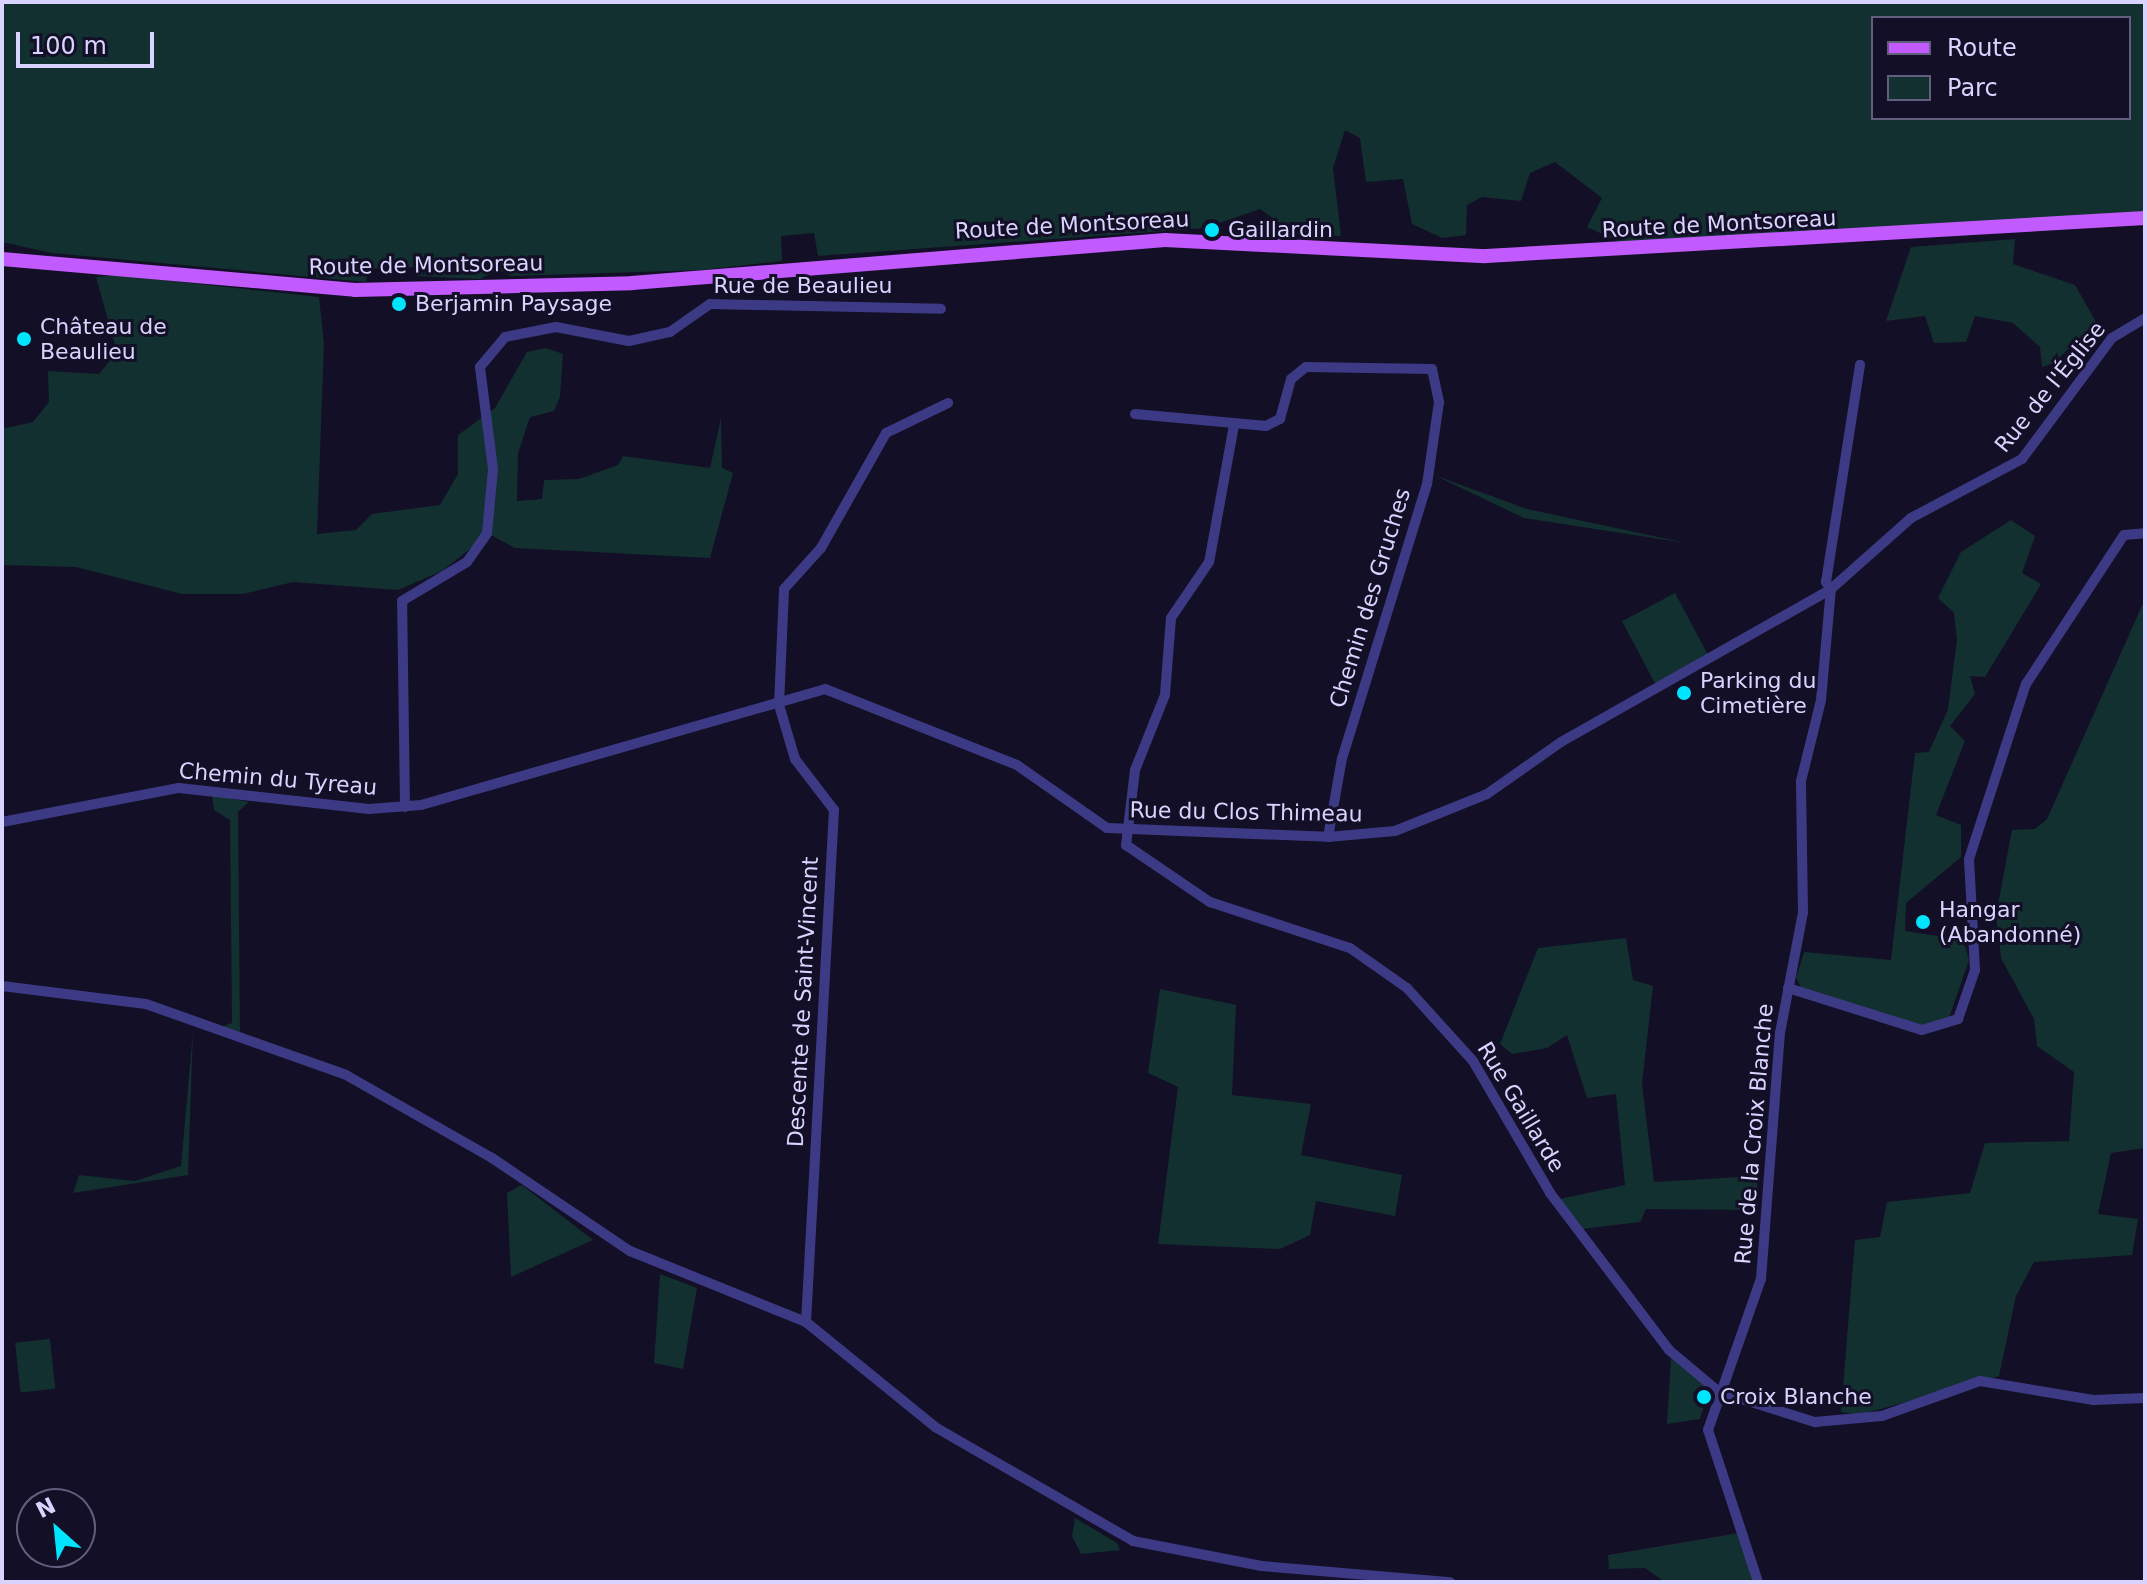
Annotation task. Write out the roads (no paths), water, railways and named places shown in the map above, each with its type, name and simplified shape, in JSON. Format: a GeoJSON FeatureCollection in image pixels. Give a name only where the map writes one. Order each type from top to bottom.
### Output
{"type":"FeatureCollection","features":[{"type":"Feature","properties":{"kind":"main road","name":"Route de Montsoreau"},"geometry":{"type":"LineString","coordinates":[[2,259],[355,290],[632,283],[1165,240],[1499,255],[2145,218]]}},
{"type":"Feature","properties":{"kind":"street","name":"Rue de Beaulieu"},"geometry":{"type":"LineString","coordinates":[[405,807],[402,601],[467,562],[487,533],[493,469],[480,367],[508,336],[548,327],[629,341],[670,332],[710,304],[941,309]]}},
{"type":"Feature","properties":{"kind":"street","name":"Rue de l'Église"},"geometry":{"type":"LineString","coordinates":[[1831,589],[1911,518],[2022,459],[2112,338],[2145,318]]}},
{"type":"Feature","properties":{"kind":"street","name":"Rue de la Croix Blanche"},"geometry":{"type":"LineString","coordinates":[[1758,1582],[1712,1450],[1708,1430],[1761,1279],[1788,988],[1806,880],[1801,781],[1821,700],[1831,589],[1826,582],[1860,365]]}},
{"type":"Feature","properties":{"kind":"street","name":"Chemin des Gruches"},"geometry":{"type":"LineString","coordinates":[[1234,425],[1280,419],[1291,379],[1306,367],[1432,369],[1439,402],[1427,484],[1342,758],[1328,837]]}},
{"type":"Feature","properties":{"kind":"street"},"geometry":{"type":"LineString","coordinates":[[778,701],[788,579],[821,548],[886,433],[948,403]]}},
{"type":"Feature","properties":{"kind":"street"},"geometry":{"type":"LineString","coordinates":[[1126,845],[1135,770],[1165,695],[1174,610],[1209,562],[1234,425],[1135,414]]}},
{"type":"Feature","properties":{"kind":"street"},"geometry":{"type":"LineString","coordinates":[[1788,988],[1922,1030],[1958,1019],[1975,970],[1969,859],[2026,684],[2124,535],[2145,533]]}},
{"type":"Feature","properties":{"kind":"street","name":"Rue du Clos Thimeau"},"geometry":{"type":"LineString","coordinates":[[778,701],[825,689],[865,700],[1017,765],[1098,825],[1127,832],[1328,837],[1447,816],[1561,742],[1831,589]]}},
{"type":"Feature","properties":{"kind":"street","name":"Chemin du Tyreau"},"geometry":{"type":"LineString","coordinates":[[2,822],[179,788],[405,807],[778,701]]}},
{"type":"Feature","properties":{"kind":"street","name":"Descente de Saint-Vincent"},"geometry":{"type":"LineString","coordinates":[[778,701],[795,759],[834,810],[806,1322]]}},
{"type":"Feature","properties":{"kind":"street","name":"Rue Gaillarde"},"geometry":{"type":"LineString","coordinates":[[1098,825],[1210,902],[1350,948],[1407,988],[1473,1061],[1550,1193],[1669,1350],[1719,1392]]}},
{"type":"Feature","properties":{"kind":"street"},"geometry":{"type":"LineString","coordinates":[[2,986],[146,1004],[346,1075],[492,1158],[630,1251],[806,1322],[935,1427],[1133,1541],[1262,1566],[1450,1582]]}},
{"type":"Feature","properties":{"kind":"street"},"geometry":{"type":"LineString","coordinates":[[1719,1392],[1815,1422],[1882,1416],[1980,1381],[2093,1400],[2145,1398]]}},
{"type":"Feature","properties":{"kind":"place","name":"Gaillardin"},"geometry":{"type":"Point","coordinates":[1212,230]}},
{"type":"Feature","properties":{"kind":"place","name":"Berjamin Paysage"},"geometry":{"type":"Point","coordinates":[399,304]}},
{"type":"Feature","properties":{"kind":"place","name":"Château de Beaulieu"},"geometry":{"type":"Point","coordinates":[24,339]}},
{"type":"Feature","properties":{"kind":"place","name":"Parking du Cimetière"},"geometry":{"type":"Point","coordinates":[1684,693]}},
{"type":"Feature","properties":{"kind":"place","name":"Hangar (Abandonné)"},"geometry":{"type":"Point","coordinates":[1923,922]}},
{"type":"Feature","properties":{"kind":"place","name":"Croix Blanche"},"geometry":{"type":"Point","coordinates":[1704,1397]}}]}
